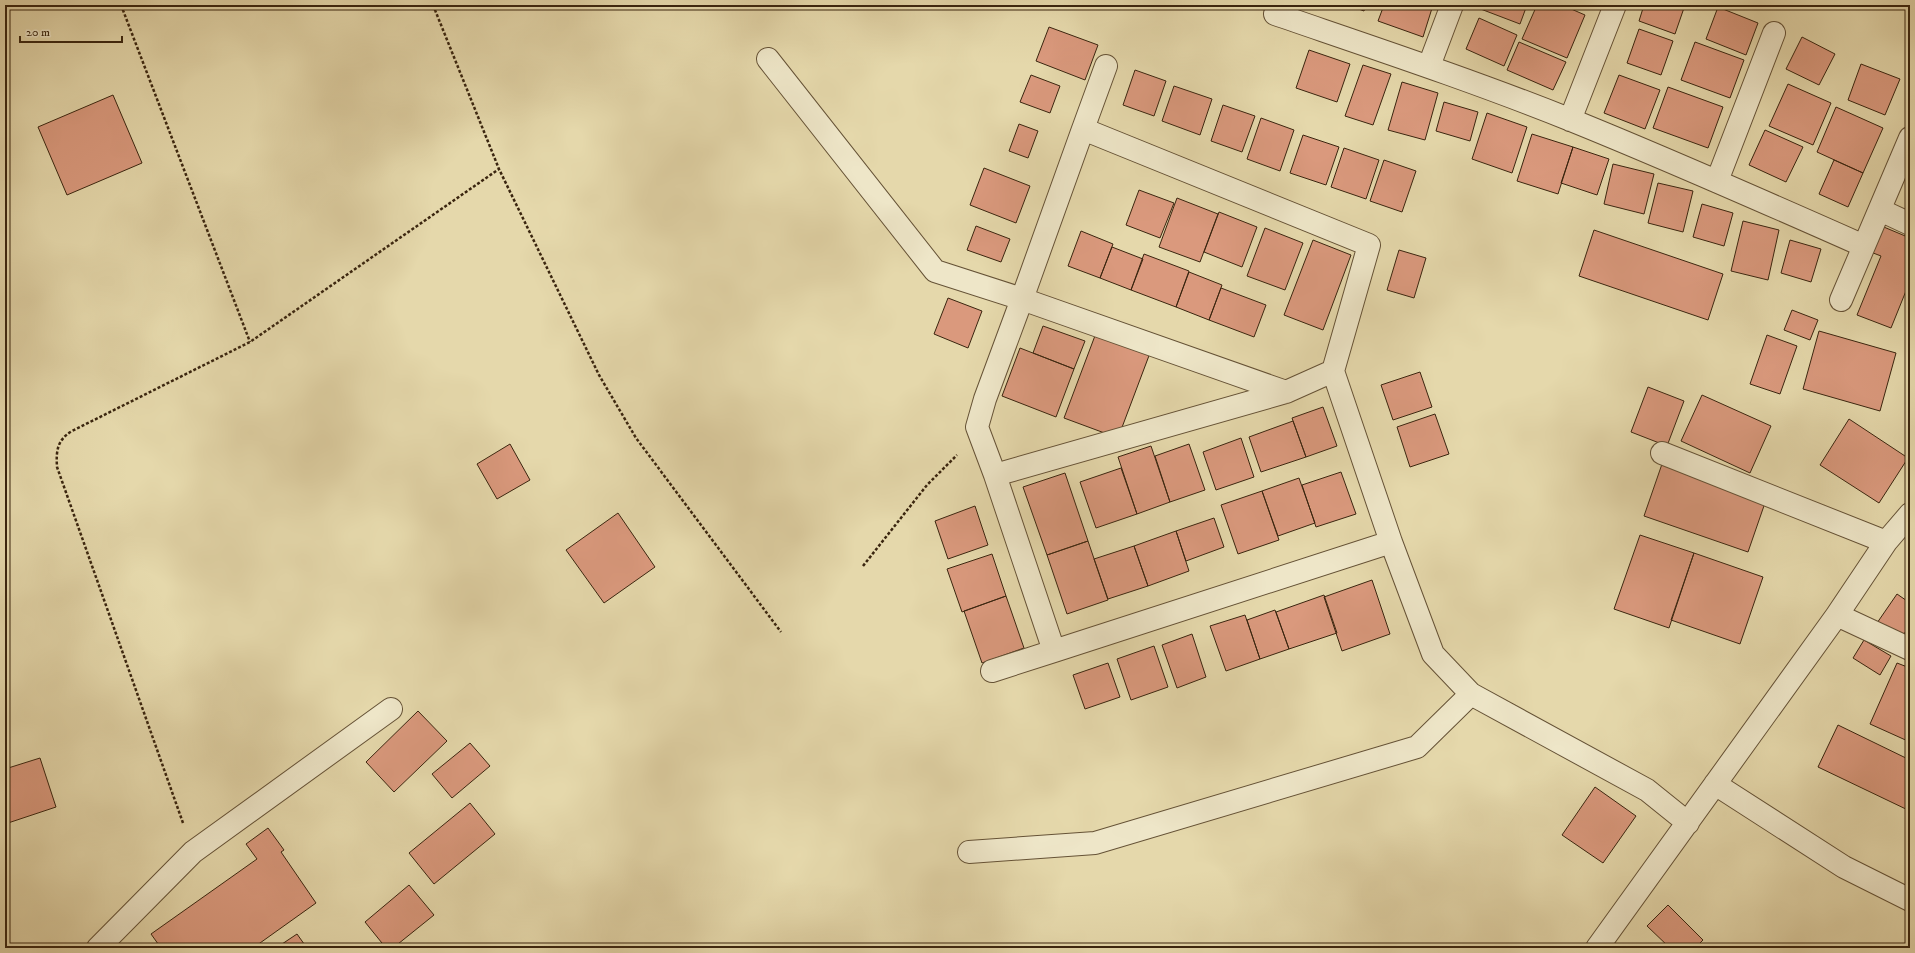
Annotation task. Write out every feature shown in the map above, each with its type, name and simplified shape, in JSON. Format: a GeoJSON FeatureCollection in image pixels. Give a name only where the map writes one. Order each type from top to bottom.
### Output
{"type":"FeatureCollection","features":[{"type":"Feature","properties":{"kind":"street"},"geometry":{"type":"LineString","coordinates":[[1430,66],[1452,5]]}},
{"type":"Feature","properties":{"kind":"street"},"geometry":{"type":"LineString","coordinates":[[1570,120],[1615,5]]}},
{"type":"Feature","properties":{"kind":"street"},"geometry":{"type":"LineString","coordinates":[[1275,14],[1430,66],[1570,120],[1717,181],[1864,246]]}},
{"type":"Feature","properties":{"kind":"street"},"geometry":{"type":"LineString","coordinates":[[1717,181],[1774,33]]}},
{"type":"Feature","properties":{"kind":"street"},"geometry":{"type":"LineString","coordinates":[[768,59],[935,271],[1022,299],[1286,392]]}},
{"type":"Feature","properties":{"kind":"street"},"geometry":{"type":"LineString","coordinates":[[1054,651],[995,475],[977,427],[985,399],[1106,66]]}},
{"type":"Feature","properties":{"kind":"street"},"geometry":{"type":"LineString","coordinates":[[1083,129],[1370,245],[1333,371],[1391,542],[1433,654],[1471,694],[1647,790],[1690,819]]}},
{"type":"Feature","properties":{"kind":"street"},"geometry":{"type":"LineString","coordinates":[[1841,300],[1910,138]]}},
{"type":"Feature","properties":{"kind":"street"},"geometry":{"type":"LineString","coordinates":[[1880,210],[1910,224]]}},
{"type":"Feature","properties":{"kind":"street"},"geometry":{"type":"LineString","coordinates":[[995,475],[1286,392],[1333,371]]}},
{"type":"Feature","properties":{"kind":"street"},"geometry":{"type":"LineString","coordinates":[[1662,453],[1886,542]]}},
{"type":"Feature","properties":{"kind":"street"},"geometry":{"type":"LineString","coordinates":[[1597,948],[1837,615],[1886,542],[1910,514]]}},
{"type":"Feature","properties":{"kind":"street"},"geometry":{"type":"LineString","coordinates":[[992,671],[1391,542]]}},
{"type":"Feature","properties":{"kind":"street"},"geometry":{"type":"LineString","coordinates":[[1837,615],[1910,649]]}},
{"type":"Feature","properties":{"kind":"street"},"geometry":{"type":"LineString","coordinates":[[969,852],[1095,843],[1417,747],[1471,694]]}},
{"type":"Feature","properties":{"kind":"street"},"geometry":{"type":"LineString","coordinates":[[98,948],[194,852],[391,709]]}},
{"type":"Feature","properties":{"kind":"street"},"geometry":{"type":"LineString","coordinates":[[1711,791],[1844,867],[1910,900]]}},
{"type":"Feature","properties":{"kind":"path"},"geometry":{"type":"LineString","coordinates":[[121,5],[250,342]]}},
{"type":"Feature","properties":{"kind":"path"},"geometry":{"type":"LineString","coordinates":[[433,5],[499,169],[599,375],[636,438],[781,632]]}},
{"type":"Feature","properties":{"kind":"path"},"geometry":{"type":"LineString","coordinates":[[194,852],[57,467],[56,457],[58,446],[63,437],[68,434],[250,342],[499,169]]}},
{"type":"Feature","properties":{"kind":"path"},"geometry":{"type":"LineString","coordinates":[[863,566],[927,485],[978,433]]}},
{"type":"Feature","properties":{"kind":"building"},"geometry":{"type":"Polygon","coordinates":[[[1348,5],[1366,5],[1364,11],[1348,5]]]}},
{"type":"Feature","properties":{"kind":"building"},"geometry":{"type":"Polygon","coordinates":[[[1384,5],[1433,5],[1423,37],[1378,21],[1384,5]]]}},
{"type":"Feature","properties":{"kind":"building"},"geometry":{"type":"Polygon","coordinates":[[[1479,5],[1527,5],[1520,24],[1478,8],[1479,5]]]}},
{"type":"Feature","properties":{"kind":"building"},"geometry":{"type":"Polygon","coordinates":[[[1537,5],[1562,5],[1585,15],[1567,58],[1522,39],[1537,5]]]}},
{"type":"Feature","properties":{"kind":"building"},"geometry":{"type":"Polygon","coordinates":[[[1644,5],[1685,5],[1675,34],[1639,21],[1644,5]]]}},
{"type":"Feature","properties":{"kind":"building"},"geometry":{"type":"Polygon","coordinates":[[[1718,7],[1758,23],[1746,55],[1706,39],[1718,7]]]}},
{"type":"Feature","properties":{"kind":"building"},"geometry":{"type":"Polygon","coordinates":[[[1479,18],[1517,35],[1504,66],[1466,49],[1479,18]]]}},
{"type":"Feature","properties":{"kind":"building"},"geometry":{"type":"Polygon","coordinates":[[[1049,27],[1098,45],[1085,80],[1036,61],[1049,27]]]}},
{"type":"Feature","properties":{"kind":"building"},"geometry":{"type":"Polygon","coordinates":[[[1639,29],[1673,41],[1661,75],[1627,63],[1639,29]]]}},
{"type":"Feature","properties":{"kind":"building"},"geometry":{"type":"Polygon","coordinates":[[[1802,37],[1835,54],[1819,85],[1786,69],[1802,37]]]}},
{"type":"Feature","properties":{"kind":"building"},"geometry":{"type":"Polygon","coordinates":[[[1519,42],[1566,62],[1553,90],[1507,70],[1519,42]]]}},
{"type":"Feature","properties":{"kind":"building"},"geometry":{"type":"Polygon","coordinates":[[[1695,42],[1744,60],[1730,98],[1681,80],[1695,42]]]}},
{"type":"Feature","properties":{"kind":"building"},"geometry":{"type":"Polygon","coordinates":[[[1309,50],[1350,64],[1337,102],[1296,88],[1309,50]]]}},
{"type":"Feature","properties":{"kind":"building"},"geometry":{"type":"Polygon","coordinates":[[[1861,64],[1900,79],[1885,115],[1848,100],[1861,64]]]}},
{"type":"Feature","properties":{"kind":"building"},"geometry":{"type":"Polygon","coordinates":[[[1363,65],[1391,74],[1373,125],[1345,116],[1363,65]]]}},
{"type":"Feature","properties":{"kind":"building"},"geometry":{"type":"Polygon","coordinates":[[[1135,70],[1166,81],[1154,116],[1123,105],[1135,70]]]}},
{"type":"Feature","properties":{"kind":"building"},"geometry":{"type":"Polygon","coordinates":[[[1031,75],[1060,86],[1050,113],[1020,102],[1031,75]]]}},
{"type":"Feature","properties":{"kind":"building"},"geometry":{"type":"Polygon","coordinates":[[[1619,75],[1660,90],[1645,129],[1604,113],[1619,75]]]}},
{"type":"Feature","properties":{"kind":"building"},"geometry":{"type":"Polygon","coordinates":[[[1402,82],[1438,93],[1425,140],[1388,130],[1402,82]]]}},
{"type":"Feature","properties":{"kind":"building"},"geometry":{"type":"Polygon","coordinates":[[[1788,84],[1831,103],[1813,145],[1769,126],[1788,84]]]}},
{"type":"Feature","properties":{"kind":"building"},"geometry":{"type":"Polygon","coordinates":[[[1174,86],[1212,99],[1200,135],[1162,121],[1174,86]]]}},
{"type":"Feature","properties":{"kind":"building"},"geometry":{"type":"Polygon","coordinates":[[[1668,87],[1723,107],[1708,148],[1653,128],[1668,87]]]}},
{"type":"Feature","properties":{"kind":"building"},"geometry":{"type":"Polygon","coordinates":[[[113,95],[142,163],[67,195],[38,127],[113,95]]]}},
{"type":"Feature","properties":{"kind":"building"},"geometry":{"type":"Polygon","coordinates":[[[1444,102],[1478,112],[1470,141],[1436,131],[1444,102]]]}},
{"type":"Feature","properties":{"kind":"building"},"geometry":{"type":"Polygon","coordinates":[[[1223,105],[1255,116],[1242,152],[1211,141],[1223,105]]]}},
{"type":"Feature","properties":{"kind":"building"},"geometry":{"type":"Polygon","coordinates":[[[1836,107],[1883,128],[1863,173],[1817,152],[1836,107]]]}},
{"type":"Feature","properties":{"kind":"building"},"geometry":{"type":"Polygon","coordinates":[[[1487,113],[1527,127],[1512,173],[1472,159],[1487,113]]]}},
{"type":"Feature","properties":{"kind":"building"},"geometry":{"type":"Polygon","coordinates":[[[1261,118],[1294,130],[1280,171],[1247,159],[1261,118]]]}},
{"type":"Feature","properties":{"kind":"building"},"geometry":{"type":"Polygon","coordinates":[[[1019,124],[1038,131],[1028,158],[1009,151],[1019,124]]]}},
{"type":"Feature","properties":{"kind":"building"},"geometry":{"type":"Polygon","coordinates":[[[1765,130],[1803,147],[1786,182],[1749,165],[1765,130]]]}},
{"type":"Feature","properties":{"kind":"building"},"geometry":{"type":"Polygon","coordinates":[[[1532,134],[1573,147],[1558,194],[1517,181],[1532,134]]]}},
{"type":"Feature","properties":{"kind":"building"},"geometry":{"type":"Polygon","coordinates":[[[1303,135],[1339,147],[1326,185],[1290,173],[1303,135]]]}},
{"type":"Feature","properties":{"kind":"building"},"geometry":{"type":"Polygon","coordinates":[[[1573,147],[1609,159],[1597,195],[1561,183],[1573,147]]]}},
{"type":"Feature","properties":{"kind":"building"},"geometry":{"type":"Polygon","coordinates":[[[1344,148],[1379,160],[1366,199],[1331,187],[1344,148]]]}},
{"type":"Feature","properties":{"kind":"building"},"geometry":{"type":"Polygon","coordinates":[[[1384,160],[1416,171],[1402,212],[1370,201],[1384,160]]]}},
{"type":"Feature","properties":{"kind":"building"},"geometry":{"type":"Polygon","coordinates":[[[1834,160],[1863,173],[1848,207],[1819,194],[1834,160]]]}},
{"type":"Feature","properties":{"kind":"building"},"geometry":{"type":"Polygon","coordinates":[[[1613,164],[1654,174],[1644,214],[1604,204],[1613,164]]]}},
{"type":"Feature","properties":{"kind":"building"},"geometry":{"type":"Polygon","coordinates":[[[984,168],[1030,186],[1016,223],[970,205],[984,168]]]}},
{"type":"Feature","properties":{"kind":"building"},"geometry":{"type":"Polygon","coordinates":[[[1658,183],[1693,191],[1683,232],[1648,223],[1658,183]]]}},
{"type":"Feature","properties":{"kind":"building"},"geometry":{"type":"Polygon","coordinates":[[[1139,190],[1174,203],[1160,238],[1126,225],[1139,190]]]}},
{"type":"Feature","properties":{"kind":"building"},"geometry":{"type":"Polygon","coordinates":[[[1177,198],[1218,214],[1200,262],[1159,247],[1177,198]]]}},
{"type":"Feature","properties":{"kind":"building"},"geometry":{"type":"Polygon","coordinates":[[[1702,204],[1733,213],[1724,246],[1693,237],[1702,204]]]}},
{"type":"Feature","properties":{"kind":"building"},"geometry":{"type":"Polygon","coordinates":[[[1219,212],[1257,227],[1242,267],[1204,252],[1219,212]]]}},
{"type":"Feature","properties":{"kind":"building"},"geometry":{"type":"Polygon","coordinates":[[[1743,221],[1779,230],[1768,280],[1731,271],[1743,221]]]}},
{"type":"Feature","properties":{"kind":"building"},"geometry":{"type":"Polygon","coordinates":[[[1879,225],[1910,238],[1910,281],[1891,328],[1857,315],[1881,256],[1868,251],[1879,225]]]}},
{"type":"Feature","properties":{"kind":"building"},"geometry":{"type":"Polygon","coordinates":[[[976,226],[1010,239],[1001,262],[967,250],[976,226]]]}},
{"type":"Feature","properties":{"kind":"building"},"geometry":{"type":"Polygon","coordinates":[[[1265,228],[1303,243],[1285,290],[1247,276],[1265,228]]]}},
{"type":"Feature","properties":{"kind":"building"},"geometry":{"type":"Polygon","coordinates":[[[1594,230],[1723,274],[1708,320],[1579,276],[1594,230]]]}},
{"type":"Feature","properties":{"kind":"building"},"geometry":{"type":"Polygon","coordinates":[[[1081,231],[1113,244],[1100,278],[1068,266],[1081,231]]]}},
{"type":"Feature","properties":{"kind":"building"},"geometry":{"type":"Polygon","coordinates":[[[1313,240],[1351,255],[1323,330],[1284,315],[1313,240]]]}},
{"type":"Feature","properties":{"kind":"building"},"geometry":{"type":"Polygon","coordinates":[[[1790,240],[1821,249],[1811,282],[1781,273],[1790,240]]]}},
{"type":"Feature","properties":{"kind":"building"},"geometry":{"type":"Polygon","coordinates":[[[1112,247],[1143,259],[1131,290],[1100,278],[1112,247]]]}},
{"type":"Feature","properties":{"kind":"building"},"geometry":{"type":"Polygon","coordinates":[[[1399,250],[1426,258],[1414,298],[1387,290],[1399,250]]]}},
{"type":"Feature","properties":{"kind":"building"},"geometry":{"type":"Polygon","coordinates":[[[1144,254],[1189,271],[1176,307],[1131,290],[1144,254]]]}},
{"type":"Feature","properties":{"kind":"building"},"geometry":{"type":"Polygon","coordinates":[[[1189,272],[1222,285],[1209,320],[1176,307],[1189,272]]]}},
{"type":"Feature","properties":{"kind":"building"},"geometry":{"type":"Polygon","coordinates":[[[1221,288],[1266,305],[1254,337],[1209,320],[1221,288]]]}},
{"type":"Feature","properties":{"kind":"building"},"geometry":{"type":"Polygon","coordinates":[[[948,298],[982,311],[968,348],[934,334],[948,298]]]}},
{"type":"Feature","properties":{"kind":"building"},"geometry":{"type":"Polygon","coordinates":[[[1792,310],[1818,320],[1810,340],[1784,330],[1792,310]]]}},
{"type":"Feature","properties":{"kind":"building"},"geometry":{"type":"Polygon","coordinates":[[[1043,326],[1085,341],[1074,369],[1033,353],[1043,326]]]}},
{"type":"Feature","properties":{"kind":"building"},"geometry":{"type":"Polygon","coordinates":[[[1819,331],[1896,353],[1880,411],[1803,389],[1819,331]]]}},
{"type":"Feature","properties":{"kind":"building"},"geometry":{"type":"Polygon","coordinates":[[[1096,333],[1150,353],[1118,438],[1064,418],[1096,333]]]}},
{"type":"Feature","properties":{"kind":"building"},"geometry":{"type":"Polygon","coordinates":[[[1767,335],[1797,346],[1780,394],[1750,384],[1767,335]]]}},
{"type":"Feature","properties":{"kind":"building"},"geometry":{"type":"Polygon","coordinates":[[[1020,348],[1074,369],[1056,417],[1002,396],[1020,348]]]}},
{"type":"Feature","properties":{"kind":"building"},"geometry":{"type":"Polygon","coordinates":[[[1420,372],[1432,407],[1393,420],[1381,385],[1420,372]]]}},
{"type":"Feature","properties":{"kind":"building"},"geometry":{"type":"Polygon","coordinates":[[[1648,387],[1684,401],[1667,446],[1631,432],[1648,387]]]}},
{"type":"Feature","properties":{"kind":"building"},"geometry":{"type":"Polygon","coordinates":[[[1702,395],[1771,426],[1750,473],[1681,441],[1702,395]]]}},
{"type":"Feature","properties":{"kind":"building"},"geometry":{"type":"Polygon","coordinates":[[[1323,407],[1337,446],[1306,457],[1292,418],[1323,407]]]}},
{"type":"Feature","properties":{"kind":"building"},"geometry":{"type":"Polygon","coordinates":[[[1435,414],[1449,454],[1410,467],[1397,427],[1435,414]]]}},
{"type":"Feature","properties":{"kind":"building"},"geometry":{"type":"Polygon","coordinates":[[[1849,419],[1908,458],[1879,503],[1820,465],[1849,419]]]}},
{"type":"Feature","properties":{"kind":"building"},"geometry":{"type":"Polygon","coordinates":[[[1293,421],[1306,457],[1261,472],[1249,437],[1293,421]]]}},
{"type":"Feature","properties":{"kind":"building"},"geometry":{"type":"Polygon","coordinates":[[[1241,438],[1254,477],[1216,490],[1203,452],[1241,438]]]}},
{"type":"Feature","properties":{"kind":"building"},"geometry":{"type":"Polygon","coordinates":[[[510,444],[530,480],[497,499],[477,464],[510,444]]]}},
{"type":"Feature","properties":{"kind":"building"},"geometry":{"type":"Polygon","coordinates":[[[1189,444],[1205,490],[1170,502],[1155,456],[1189,444]]]}},
{"type":"Feature","properties":{"kind":"building"},"geometry":{"type":"Polygon","coordinates":[[[1151,446],[1170,502],[1137,514],[1118,457],[1151,446]]]}},
{"type":"Feature","properties":{"kind":"building"},"geometry":{"type":"Polygon","coordinates":[[[1662,464],[1766,500],[1748,552],[1644,516],[1662,464]]]}},
{"type":"Feature","properties":{"kind":"building"},"geometry":{"type":"Polygon","coordinates":[[[1121,468],[1137,514],[1096,528],[1080,482],[1121,468]]]}},
{"type":"Feature","properties":{"kind":"building"},"geometry":{"type":"Polygon","coordinates":[[[1341,472],[1356,514],[1316,527],[1302,485],[1341,472]]]}},
{"type":"Feature","properties":{"kind":"building"},"geometry":{"type":"Polygon","coordinates":[[[1065,473],[1088,541],[1047,555],[1023,487],[1065,473]]]}},
{"type":"Feature","properties":{"kind":"building"},"geometry":{"type":"Polygon","coordinates":[[[1299,478],[1315,523],[1278,536],[1262,491],[1299,478]]]}},
{"type":"Feature","properties":{"kind":"building"},"geometry":{"type":"Polygon","coordinates":[[[1262,491],[1279,540],[1238,554],[1221,505],[1262,491]]]}},
{"type":"Feature","properties":{"kind":"building"},"geometry":{"type":"Polygon","coordinates":[[[975,506],[988,545],[948,559],[935,521],[975,506]]]}},
{"type":"Feature","properties":{"kind":"building"},"geometry":{"type":"Polygon","coordinates":[[[618,513],[655,567],[604,603],[566,550],[618,513]]]}},
{"type":"Feature","properties":{"kind":"building"},"geometry":{"type":"Polygon","coordinates":[[[1214,518],[1224,547],[1186,561],[1176,531],[1214,518]]]}},
{"type":"Feature","properties":{"kind":"building"},"geometry":{"type":"Polygon","coordinates":[[[1176,531],[1189,571],[1148,586],[1134,546],[1176,531]]]}},
{"type":"Feature","properties":{"kind":"building"},"geometry":{"type":"Polygon","coordinates":[[[1640,535],[1694,553],[1669,628],[1614,609],[1640,535]]]}},
{"type":"Feature","properties":{"kind":"building"},"geometry":{"type":"Polygon","coordinates":[[[1088,541],[1108,600],[1067,614],[1047,555],[1088,541]]]}},
{"type":"Feature","properties":{"kind":"building"},"geometry":{"type":"Polygon","coordinates":[[[1134,546],[1148,586],[1108,599],[1094,559],[1134,546]]]}},
{"type":"Feature","properties":{"kind":"building"},"geometry":{"type":"Polygon","coordinates":[[[1694,553],[1763,577],[1740,644],[1671,620],[1694,553]]]}},
{"type":"Feature","properties":{"kind":"building"},"geometry":{"type":"Polygon","coordinates":[[[992,554],[1006,596],[962,612],[947,569],[992,554]]]}},
{"type":"Feature","properties":{"kind":"building"},"geometry":{"type":"Polygon","coordinates":[[[1372,580],[1390,634],[1342,651],[1324,597],[1372,580]]]}},
{"type":"Feature","properties":{"kind":"building"},"geometry":{"type":"Polygon","coordinates":[[[1897,594],[1910,603],[1910,625],[1900,640],[1877,623],[1897,594]]]}},
{"type":"Feature","properties":{"kind":"building"},"geometry":{"type":"Polygon","coordinates":[[[1324,595],[1337,633],[1289,649],[1276,612],[1324,595]]]}},
{"type":"Feature","properties":{"kind":"building"},"geometry":{"type":"Polygon","coordinates":[[[1006,596],[1024,648],[982,663],[964,611],[1006,596]]]}},
{"type":"Feature","properties":{"kind":"building"},"geometry":{"type":"Polygon","coordinates":[[[1275,610],[1289,649],[1260,659],[1247,620],[1275,610]]]}},
{"type":"Feature","properties":{"kind":"building"},"geometry":{"type":"Polygon","coordinates":[[[1245,615],[1260,659],[1226,671],[1210,626],[1245,615]]]}},
{"type":"Feature","properties":{"kind":"building"},"geometry":{"type":"Polygon","coordinates":[[[1192,634],[1206,677],[1177,688],[1162,645],[1192,634]]]}},
{"type":"Feature","properties":{"kind":"building"},"geometry":{"type":"Polygon","coordinates":[[[1864,640],[1891,656],[1880,675],[1853,658],[1864,640]]]}},
{"type":"Feature","properties":{"kind":"building"},"geometry":{"type":"Polygon","coordinates":[[[1154,646],[1168,687],[1131,700],[1117,659],[1154,646]]]}},
{"type":"Feature","properties":{"kind":"building"},"geometry":{"type":"Polygon","coordinates":[[[1108,663],[1120,697],[1085,709],[1073,675],[1108,663]]]}},
{"type":"Feature","properties":{"kind":"building"},"geometry":{"type":"Polygon","coordinates":[[[1897,663],[1910,668],[1910,742],[1870,724],[1897,663]]]}},
{"type":"Feature","properties":{"kind":"building"},"geometry":{"type":"Polygon","coordinates":[[[418,711],[447,741],[394,792],[366,762],[418,711]]]}},
{"type":"Feature","properties":{"kind":"building"},"geometry":{"type":"Polygon","coordinates":[[[1838,725],[1910,760],[1910,811],[1818,767],[1838,725]]]}},
{"type":"Feature","properties":{"kind":"building"},"geometry":{"type":"Polygon","coordinates":[[[470,743],[490,766],[452,798],[432,774],[470,743]]]}},
{"type":"Feature","properties":{"kind":"building"},"geometry":{"type":"Polygon","coordinates":[[[40,758],[56,807],[5,824],[5,769],[40,758]]]}},
{"type":"Feature","properties":{"kind":"building"},"geometry":{"type":"Polygon","coordinates":[[[1595,787],[1636,816],[1603,863],[1562,835],[1595,787]]]}},
{"type":"Feature","properties":{"kind":"building"},"geometry":{"type":"Polygon","coordinates":[[[470,803],[495,834],[434,884],[409,853],[470,803]]]}},
{"type":"Feature","properties":{"kind":"building"},"geometry":{"type":"Polygon","coordinates":[[[268,828],[284,850],[281,852],[316,903],[253,948],[161,948],[151,934],[257,859],[246,844],[268,828]]]}},
{"type":"Feature","properties":{"kind":"building"},"geometry":{"type":"Polygon","coordinates":[[[409,885],[434,915],[393,948],[386,948],[365,922],[409,885]]]}},
{"type":"Feature","properties":{"kind":"building"},"geometry":{"type":"Polygon","coordinates":[[[1668,905],[1703,940],[1695,948],[1670,948],[1647,926],[1668,905]]]}},
{"type":"Feature","properties":{"kind":"building"},"geometry":{"type":"Polygon","coordinates":[[[297,934],[307,948],[276,948],[297,934]]]}}]}
